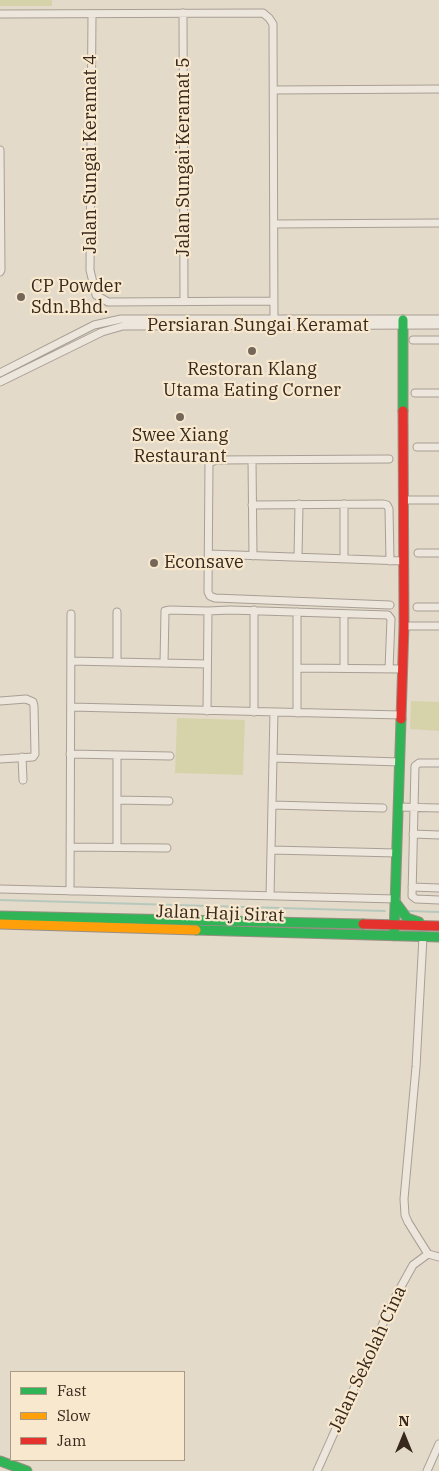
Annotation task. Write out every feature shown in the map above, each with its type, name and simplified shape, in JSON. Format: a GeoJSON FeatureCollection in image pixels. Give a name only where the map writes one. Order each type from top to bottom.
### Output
{"type":"FeatureCollection","features":[{"type":"Feature","properties":{"kind":"main road"},"geometry":{"type":"LineString","coordinates":[[394,936],[404,626],[403,323]]}},
{"type":"Feature","properties":{"kind":"main road"},"geometry":{"type":"LineString","coordinates":[[325,924],[380,922],[390,916],[396,901]]}},
{"type":"Feature","properties":{"kind":"main road"},"geometry":{"type":"LineString","coordinates":[[396,901],[404,916],[410,921],[439,925]]}},
{"type":"Feature","properties":{"kind":"main road","name":"Jalan Haji Sirat"},"geometry":{"type":"LineString","coordinates":[[0,916],[394,926],[439,925]]}},
{"type":"Feature","properties":{"kind":"main road","name":"Jalan Haji Sirat"},"geometry":{"type":"LineString","coordinates":[[0,924],[439,937]]}},
{"type":"Feature","properties":{"kind":"main road"},"geometry":{"type":"LineString","coordinates":[[0,1461],[27,1471]]}},
{"type":"Feature","properties":{"kind":"main road"},"geometry":{"type":"LineString","coordinates":[[0,1470],[4,1471]]}},
{"type":"Feature","properties":{"kind":"street","name":"Jalan Sungai Keramat 5"},"geometry":{"type":"LineString","coordinates":[[183,13],[184,302]]}},
{"type":"Feature","properties":{"kind":"street"},"geometry":{"type":"LineString","coordinates":[[0,14],[263,13],[269,18],[273,24],[274,323]]}},
{"type":"Feature","properties":{"kind":"street","name":"Jalan Sungai Keramat 4"},"geometry":{"type":"LineString","coordinates":[[92,14],[90,270],[96,295],[108,302],[274,301]]}},
{"type":"Feature","properties":{"kind":"street"},"geometry":{"type":"LineString","coordinates":[[274,90],[439,90]]}},
{"type":"Feature","properties":{"kind":"street"},"geometry":{"type":"LineString","coordinates":[[0,150],[0,272]]}},
{"type":"Feature","properties":{"kind":"street"},"geometry":{"type":"LineString","coordinates":[[274,224],[439,223]]}},
{"type":"Feature","properties":{"kind":"street","name":"Persiaran Sungai Keramat"},"geometry":{"type":"LineString","coordinates":[[0,373],[94,325],[121,319],[274,323]]}},
{"type":"Feature","properties":{"kind":"street","name":"Persiaran Sungai Keramat"},"geometry":{"type":"LineString","coordinates":[[403,323],[439,319]]}},
{"type":"Feature","properties":{"kind":"street","name":"Persiaran Sungai Keramat"},"geometry":{"type":"LineString","coordinates":[[0,382],[113,328],[135,325],[274,323],[403,323],[439,325]]}},
{"type":"Feature","properties":{"kind":"street"},"geometry":{"type":"LineString","coordinates":[[413,340],[439,340]]}},
{"type":"Feature","properties":{"kind":"street"},"geometry":{"type":"LineString","coordinates":[[415,393],[439,393]]}},
{"type":"Feature","properties":{"kind":"street"},"geometry":{"type":"LineString","coordinates":[[418,447],[439,447]]}},
{"type":"Feature","properties":{"kind":"street"},"geometry":{"type":"LineString","coordinates":[[389,459],[212,461],[209,464],[208,592],[210,596],[215,598],[390,606]]}},
{"type":"Feature","properties":{"kind":"street"},"geometry":{"type":"LineString","coordinates":[[252,460],[253,556]]}},
{"type":"Feature","properties":{"kind":"street"},"geometry":{"type":"LineString","coordinates":[[404,500],[439,500]]}},
{"type":"Feature","properties":{"kind":"street"},"geometry":{"type":"LineString","coordinates":[[298,557],[299,504]]}},
{"type":"Feature","properties":{"kind":"street"},"geometry":{"type":"LineString","coordinates":[[344,504],[344,559]]}},
{"type":"Feature","properties":{"kind":"street"},"geometry":{"type":"LineString","coordinates":[[252,505],[387,505],[389,509],[390,561]]}},
{"type":"Feature","properties":{"kind":"street"},"geometry":{"type":"LineString","coordinates":[[418,552],[439,553]]}},
{"type":"Feature","properties":{"kind":"street"},"geometry":{"type":"LineString","coordinates":[[209,554],[404,561]]}},
{"type":"Feature","properties":{"kind":"street"},"geometry":{"type":"LineString","coordinates":[[417,607],[439,607]]}},
{"type":"Feature","properties":{"kind":"street"},"geometry":{"type":"LineString","coordinates":[[254,610],[254,712]]}},
{"type":"Feature","properties":{"kind":"street"},"geometry":{"type":"LineString","coordinates":[[164,664],[165,611],[254,610],[390,616],[389,669]]}},
{"type":"Feature","properties":{"kind":"street"},"geometry":{"type":"LineString","coordinates":[[207,711],[208,611]]}},
{"type":"Feature","properties":{"kind":"street"},"geometry":{"type":"LineString","coordinates":[[116,662],[117,612]]}},
{"type":"Feature","properties":{"kind":"street"},"geometry":{"type":"LineString","coordinates":[[297,713],[298,612]]}},
{"type":"Feature","properties":{"kind":"street"},"geometry":{"type":"LineString","coordinates":[[70,891],[71,614]]}},
{"type":"Feature","properties":{"kind":"street"},"geometry":{"type":"LineString","coordinates":[[344,614],[344,668]]}},
{"type":"Feature","properties":{"kind":"street"},"geometry":{"type":"LineString","coordinates":[[404,626],[439,626]]}},
{"type":"Feature","properties":{"kind":"street"},"geometry":{"type":"LineString","coordinates":[[71,661],[207,664]]}},
{"type":"Feature","properties":{"kind":"street"},"geometry":{"type":"LineString","coordinates":[[297,668],[402,669]]}},
{"type":"Feature","properties":{"kind":"street"},"geometry":{"type":"LineString","coordinates":[[0,701],[26,699],[33,702],[35,754],[33,756],[0,759]]}},
{"type":"Feature","properties":{"kind":"street"},"geometry":{"type":"LineString","coordinates":[[70,708],[401,715]]}},
{"type":"Feature","properties":{"kind":"street"},"geometry":{"type":"LineString","coordinates":[[270,896],[274,712]]}},
{"type":"Feature","properties":{"kind":"street"},"geometry":{"type":"LineString","coordinates":[[70,754],[170,756]]}},
{"type":"Feature","properties":{"kind":"street"},"geometry":{"type":"LineString","coordinates":[[117,756],[117,847]]}},
{"type":"Feature","properties":{"kind":"street"},"geometry":{"type":"LineString","coordinates":[[22,757],[23,780]]}},
{"type":"Feature","properties":{"kind":"street"},"geometry":{"type":"LineString","coordinates":[[273,758],[400,762]]}},
{"type":"Feature","properties":{"kind":"street"},"geometry":{"type":"LineString","coordinates":[[439,763],[419,763],[415,766],[412,887],[412,896],[416,900],[439,900]]}},
{"type":"Feature","properties":{"kind":"street"},"geometry":{"type":"LineString","coordinates":[[117,800],[169,801]]}},
{"type":"Feature","properties":{"kind":"street"},"geometry":{"type":"LineString","coordinates":[[272,805],[383,808]]}},
{"type":"Feature","properties":{"kind":"street"},"geometry":{"type":"LineString","coordinates":[[398,807],[439,808]]}},
{"type":"Feature","properties":{"kind":"street"},"geometry":{"type":"LineString","coordinates":[[413,834],[439,835]]}},
{"type":"Feature","properties":{"kind":"street"},"geometry":{"type":"LineString","coordinates":[[70,847],[167,848]]}},
{"type":"Feature","properties":{"kind":"street"},"geometry":{"type":"LineString","coordinates":[[271,850],[397,853]]}},
{"type":"Feature","properties":{"kind":"street"},"geometry":{"type":"LineString","coordinates":[[412,887],[439,888]]}},
{"type":"Feature","properties":{"kind":"street"},"geometry":{"type":"LineString","coordinates":[[0,890],[396,901]]}},
{"type":"Feature","properties":{"kind":"street"},"geometry":{"type":"LineString","coordinates":[[424,937],[416,1067],[404,1200],[405,1215],[408,1222],[428,1254],[439,1257]]}},
{"type":"Feature","properties":{"kind":"street","name":"Jalan Sekolah Cina"},"geometry":{"type":"LineString","coordinates":[[317,1471],[393,1301],[413,1265],[428,1254]]}},
{"type":"Feature","properties":{"kind":"street"},"geometry":{"type":"LineString","coordinates":[[427,1471],[439,1444]]}},
{"type":"Feature","properties":{"kind":"shaded area"},"geometry":{"type":"Polygon","coordinates":[[[0,0],[52,0],[52,6],[0,6],[0,0]]]}},
{"type":"Feature","properties":{"kind":"shaded area"},"geometry":{"type":"Polygon","coordinates":[[[411,701],[439,702],[439,731],[410,729],[411,701]]]}},
{"type":"Feature","properties":{"kind":"shaded area"},"geometry":{"type":"Polygon","coordinates":[[[177,718],[245,720],[243,775],[175,773],[177,718]]]}},
{"type":"Feature","properties":{"kind":"waterway"},"geometry":{"type":"LineString","coordinates":[[0,900],[385,911]]}},
{"type":"Feature","properties":{"kind":"waterway"},"geometry":{"type":"LineString","coordinates":[[408,911],[439,912]]}},
{"type":"Feature","properties":{"kind":"traffic: fast"},"geometry":{"type":"LineString","coordinates":[[403,320],[403,411]]}},
{"type":"Feature","properties":{"kind":"traffic: fast"},"geometry":{"type":"LineString","coordinates":[[394,936],[401,719]]}},
{"type":"Feature","properties":{"kind":"traffic: fast"},"geometry":{"type":"LineString","coordinates":[[396,903],[407,918],[419,922]]}},
{"type":"Feature","properties":{"kind":"traffic: fast"},"geometry":{"type":"LineString","coordinates":[[0,916],[363,924]]}},
{"type":"Feature","properties":{"kind":"traffic: fast"},"geometry":{"type":"LineString","coordinates":[[196,930],[439,937]]}},
{"type":"Feature","properties":{"kind":"traffic: fast"},"geometry":{"type":"LineString","coordinates":[[0,1461],[27,1471]]}},
{"type":"Feature","properties":{"kind":"traffic: slow"},"geometry":{"type":"LineString","coordinates":[[0,924],[196,930]]}},
{"type":"Feature","properties":{"kind":"traffic: jam"},"geometry":{"type":"LineString","coordinates":[[401,719],[404,626],[403,411]]}},
{"type":"Feature","properties":{"kind":"traffic: jam"},"geometry":{"type":"LineString","coordinates":[[363,924],[439,926]]}},
{"type":"Feature","properties":{"kind":"place","name":"CP Powder Sdn.Bhd."},"geometry":{"type":"Point","coordinates":[21,297]}},
{"type":"Feature","properties":{"kind":"place","name":"Restoran Klang Utama Eating Corner"},"geometry":{"type":"Point","coordinates":[252,351]}},
{"type":"Feature","properties":{"kind":"place","name":"Swee Xiang Restaurant"},"geometry":{"type":"Point","coordinates":[180,417]}},
{"type":"Feature","properties":{"kind":"place","name":"Econsave"},"geometry":{"type":"Point","coordinates":[154,563]}}]}
